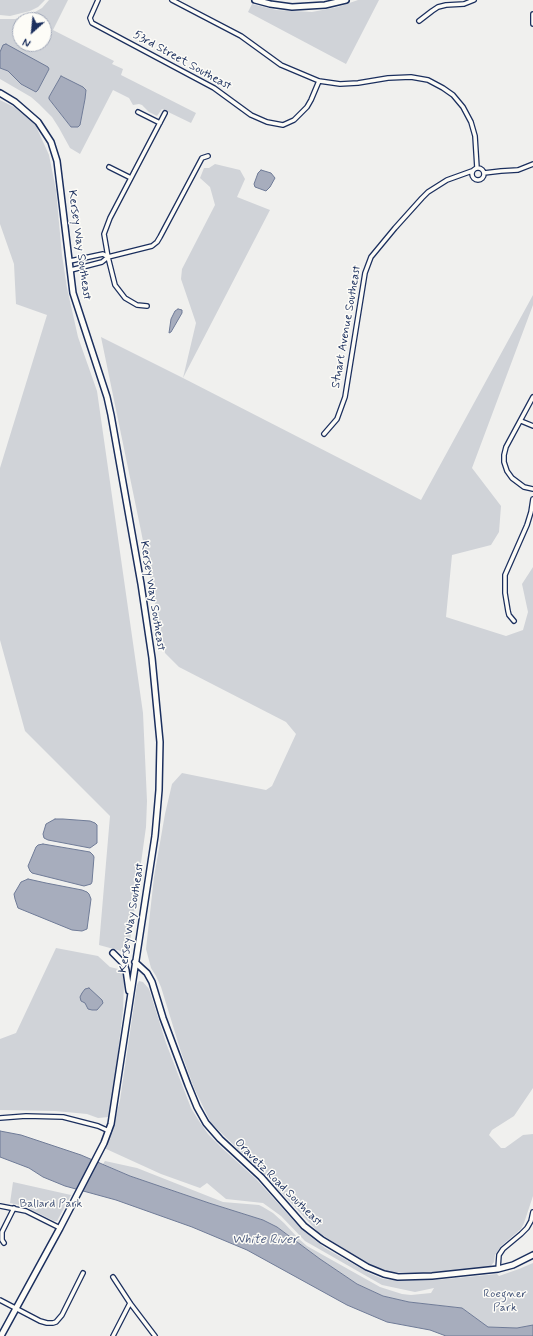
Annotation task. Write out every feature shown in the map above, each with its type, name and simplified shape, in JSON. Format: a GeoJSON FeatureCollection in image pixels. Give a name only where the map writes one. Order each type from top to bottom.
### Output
{"type":"FeatureCollection","features":[{"type":"Feature","properties":{"kind":"street","name":"53rd Street Southeast"},"geometry":{"type":"LineString","coordinates":[[98,0],[90,18],[92,23],[214,88],[251,115],[267,122],[283,125],[294,120],[307,107],[319,81]]}},
{"type":"Feature","properties":{"kind":"street"},"geometry":{"type":"LineString","coordinates":[[172,0],[241,36],[281,65],[319,81],[340,84],[358,84],[388,78],[411,77],[428,80],[443,88],[460,103],[468,114],[475,136],[477,168]]}},
{"type":"Feature","properties":{"kind":"street"},"geometry":{"type":"LineString","coordinates":[[254,0],[292,8],[326,5],[346,0]]}},
{"type":"Feature","properties":{"kind":"street"},"geometry":{"type":"LineString","coordinates":[[419,21],[438,7],[464,4],[474,0]]}},
{"type":"Feature","properties":{"kind":"street"},"geometry":{"type":"LineString","coordinates":[[533,14],[533,24]]}},
{"type":"Feature","properties":{"kind":"street","name":"Kersey Way Southeast"},"geometry":{"type":"LineString","coordinates":[[0,93],[32,115],[45,132],[53,147],[59,172],[75,299],[107,397],[111,415],[141,584],[152,658],[159,735],[159,790],[155,836],[129,1000],[113,1118],[104,1143],[17,1309],[1,1336]]}},
{"type":"Feature","properties":{"kind":"street"},"geometry":{"type":"LineString","coordinates":[[138,112],[160,122]]}},
{"type":"Feature","properties":{"kind":"street"},"geometry":{"type":"LineString","coordinates":[[147,306],[137,305],[125,298],[119,292],[115,285],[108,258],[104,234],[107,223],[165,113]]}},
{"type":"Feature","properties":{"kind":"street"},"geometry":{"type":"LineString","coordinates":[[71,270],[152,246],[157,242],[202,158],[208,156]]}},
{"type":"Feature","properties":{"kind":"street"},"geometry":{"type":"LineString","coordinates":[[484,173],[518,170],[533,164]]}},
{"type":"Feature","properties":{"kind":"street"},"geometry":{"type":"LineString","coordinates":[[109,167],[131,178]]}},
{"type":"Feature","properties":{"kind":"street"},"geometry":{"type":"LineString","coordinates":[[477,168],[481,168],[484,173],[483,177],[478,180],[473,177],[472,171],[477,168]]}},
{"type":"Feature","properties":{"kind":"street","name":"Stuart Avenue Southeast"},"geometry":{"type":"LineString","coordinates":[[324,434],[337,419],[345,397],[365,273],[371,257],[428,192],[447,180],[472,171]]}},
{"type":"Feature","properties":{"kind":"street"},"geometry":{"type":"LineString","coordinates":[[70,261],[103,254],[108,258]]}},
{"type":"Feature","properties":{"kind":"street"},"geometry":{"type":"LineString","coordinates":[[533,397],[506,447],[504,455],[504,462],[512,478],[518,484],[533,489]]}},
{"type":"Feature","properties":{"kind":"street"},"geometry":{"type":"LineString","coordinates":[[521,421],[533,426]]}},
{"type":"Feature","properties":{"kind":"street"},"geometry":{"type":"LineString","coordinates":[[514,621],[509,615],[508,611],[505,593],[505,575],[527,525],[533,499]]}},
{"type":"Feature","properties":{"kind":"street"},"geometry":{"type":"LineString","coordinates":[[113,953],[124,964],[129,1000]]}},
{"type":"Feature","properties":{"kind":"street","name":"Oravetz Road Southeast"},"geometry":{"type":"LineString","coordinates":[[135,962],[147,973],[152,982],[163,1018],[188,1085],[197,1107],[206,1123],[220,1139],[261,1177],[297,1218],[314,1234],[332,1247],[367,1267],[391,1276],[425,1276],[498,1269],[513,1265],[533,1255]]}},
{"type":"Feature","properties":{"kind":"street"},"geometry":{"type":"LineString","coordinates":[[0,1118],[26,1116],[63,1118],[98,1126],[109,1131]]}},
{"type":"Feature","properties":{"kind":"street"},"geometry":{"type":"LineString","coordinates":[[0,1206],[26,1211],[60,1228]]}},
{"type":"Feature","properties":{"kind":"street"},"geometry":{"type":"LineString","coordinates":[[4,1243],[2,1240],[2,1232],[14,1208]]}},
{"type":"Feature","properties":{"kind":"street"},"geometry":{"type":"LineString","coordinates":[[498,1269],[499,1255],[503,1249],[527,1228],[531,1221],[533,1212]]}},
{"type":"Feature","properties":{"kind":"street"},"geometry":{"type":"LineString","coordinates":[[0,1300],[42,1322],[53,1323],[56,1322],[62,1315],[83,1273]]}},
{"type":"Feature","properties":{"kind":"street"},"geometry":{"type":"LineString","coordinates":[[113,1277],[130,1303],[155,1336]]}},
{"type":"Feature","properties":{"kind":"street"},"geometry":{"type":"LineString","coordinates":[[113,1336],[130,1303]]}},
{"type":"Feature","properties":{"kind":"green space"},"geometry":{"type":"Polygon","coordinates":[[[0,0],[45,0],[38,7],[30,11],[12,12],[12,16],[10,16],[0,15],[0,0]]]}},
{"type":"Feature","properties":{"kind":"green space"},"geometry":{"type":"Polygon","coordinates":[[[49,0],[68,0],[53,30],[114,61],[112,64],[123,69],[121,75],[196,113],[191,123],[162,109],[157,116],[149,112],[142,105],[133,105],[129,98],[113,90],[80,154],[70,148],[52,117],[39,104],[31,97],[0,79],[0,68],[8,71],[23,85],[38,90],[49,69],[0,52],[0,19],[12,19],[12,52],[52,52],[52,12],[35,12],[42,8],[49,0]],[[61,76],[49,97],[71,127],[80,124],[86,92],[61,76]]]}},
{"type":"Feature","properties":{"kind":"green space"},"geometry":{"type":"Polygon","coordinates":[[[358,0],[379,0],[346,64],[248,12],[252,4],[276,10],[312,12],[338,7],[358,0]]]}},
{"type":"Feature","properties":{"kind":"green space"},"geometry":{"type":"Polygon","coordinates":[[[0,100],[14,107],[35,124],[49,155],[56,190],[62,255],[67,288],[78,337],[97,391],[143,713],[147,801],[146,827],[129,949],[121,951],[99,945],[110,816],[25,731],[0,640],[0,468],[47,315],[16,304],[14,264],[0,224],[0,100]]]}},
{"type":"Feature","properties":{"kind":"green space"},"geometry":{"type":"Polygon","coordinates":[[[215,164],[240,170],[245,179],[237,197],[270,210],[183,378],[196,323],[181,279],[182,269],[215,205],[210,187],[200,178],[204,168],[209,168],[215,164]]]}},
{"type":"Feature","properties":{"kind":"green space"},"geometry":{"type":"Polygon","coordinates":[[[533,295],[533,305],[472,468],[501,506],[499,532],[491,545],[452,555],[446,617],[506,636],[523,630],[528,612],[522,584],[533,567],[533,1088],[514,1116],[492,1130],[489,1135],[501,1148],[505,1148],[523,1135],[533,1134],[533,1196],[521,1229],[501,1246],[495,1255],[494,1262],[490,1267],[423,1273],[390,1272],[356,1257],[318,1232],[267,1177],[211,1123],[194,1088],[161,987],[151,968],[146,949],[154,877],[172,784],[182,773],[266,790],[272,786],[296,734],[286,722],[179,667],[165,653],[101,337],[421,500],[533,295]]]}},
{"type":"Feature","properties":{"kind":"green space"},"geometry":{"type":"Polygon","coordinates":[[[56,948],[98,956],[110,967],[122,970],[124,983],[123,1010],[109,1117],[98,1118],[87,1114],[55,1111],[0,1110],[0,1039],[16,1033],[56,948]]]}},
{"type":"Feature","properties":{"kind":"green space","name":"Roegner Park"},"geometry":{"type":"Polygon","coordinates":[[[139,981],[143,982],[149,989],[166,1043],[191,1108],[199,1121],[208,1134],[256,1179],[293,1220],[311,1237],[325,1248],[371,1274],[383,1279],[436,1280],[497,1274],[499,1276],[533,1263],[533,1325],[517,1328],[487,1327],[462,1308],[409,1302],[383,1296],[357,1284],[277,1227],[263,1220],[130,1176],[103,1164],[105,1161],[137,1168],[223,1202],[259,1205],[273,1213],[307,1246],[380,1287],[402,1294],[411,1295],[431,1293],[434,1288],[415,1292],[382,1285],[305,1241],[281,1216],[263,1203],[226,1199],[207,1183],[200,1188],[161,1174],[104,1148],[113,1127],[120,1100],[137,985],[139,981]]]}},
{"type":"Feature","properties":{"kind":"green space","name":"Ballard Park"},"geometry":{"type":"Polygon","coordinates":[[[13,1182],[71,1195],[57,1221],[54,1221],[24,1206],[10,1203],[13,1182]]]}},
{"type":"Feature","properties":{"kind":"water"},"geometry":{"type":"Polygon","coordinates":[[[6,44],[12,47],[12,52],[21,52],[48,67],[49,69],[36,92],[21,84],[8,71],[0,68],[0,52],[3,45],[6,44]]]}},
{"type":"Feature","properties":{"kind":"water"},"geometry":{"type":"Polygon","coordinates":[[[61,76],[86,90],[80,125],[78,127],[71,127],[49,99],[61,76]]]}},
{"type":"Feature","properties":{"kind":"water"},"geometry":{"type":"Polygon","coordinates":[[[261,170],[271,173],[275,178],[266,191],[255,187],[254,184],[258,173],[261,170]]]}},
{"type":"Feature","properties":{"kind":"water"},"geometry":{"type":"Polygon","coordinates":[[[178,309],[182,310],[182,313],[169,333],[171,319],[175,311],[178,309]]]}},
{"type":"Feature","properties":{"kind":"water"},"geometry":{"type":"Polygon","coordinates":[[[55,819],[90,821],[95,823],[97,825],[97,843],[90,848],[44,838],[43,834],[46,824],[55,819]]]}},
{"type":"Feature","properties":{"kind":"water"},"geometry":{"type":"Polygon","coordinates":[[[43,844],[90,852],[94,857],[91,884],[84,886],[32,873],[28,866],[36,847],[43,844]]]}},
{"type":"Feature","properties":{"kind":"water"},"geometry":{"type":"Polygon","coordinates":[[[28,879],[87,892],[91,899],[87,929],[82,931],[72,930],[18,908],[14,894],[21,882],[28,879]]]}},
{"type":"Feature","properties":{"kind":"water"},"geometry":{"type":"Polygon","coordinates":[[[89,988],[102,1000],[103,1003],[97,1010],[88,1009],[85,1003],[81,1001],[80,997],[82,993],[85,989],[89,988]]]}},
{"type":"Feature","properties":{"kind":"water","name":"White River"},"geometry":{"type":"Polygon","coordinates":[[[0,1131],[21,1135],[81,1155],[130,1176],[263,1220],[277,1227],[357,1284],[383,1296],[409,1302],[462,1308],[488,1327],[517,1328],[533,1325],[533,1336],[446,1336],[430,1330],[387,1322],[347,1305],[247,1250],[192,1227],[116,1200],[65,1186],[43,1177],[29,1168],[0,1157],[0,1131]]]}}]}
